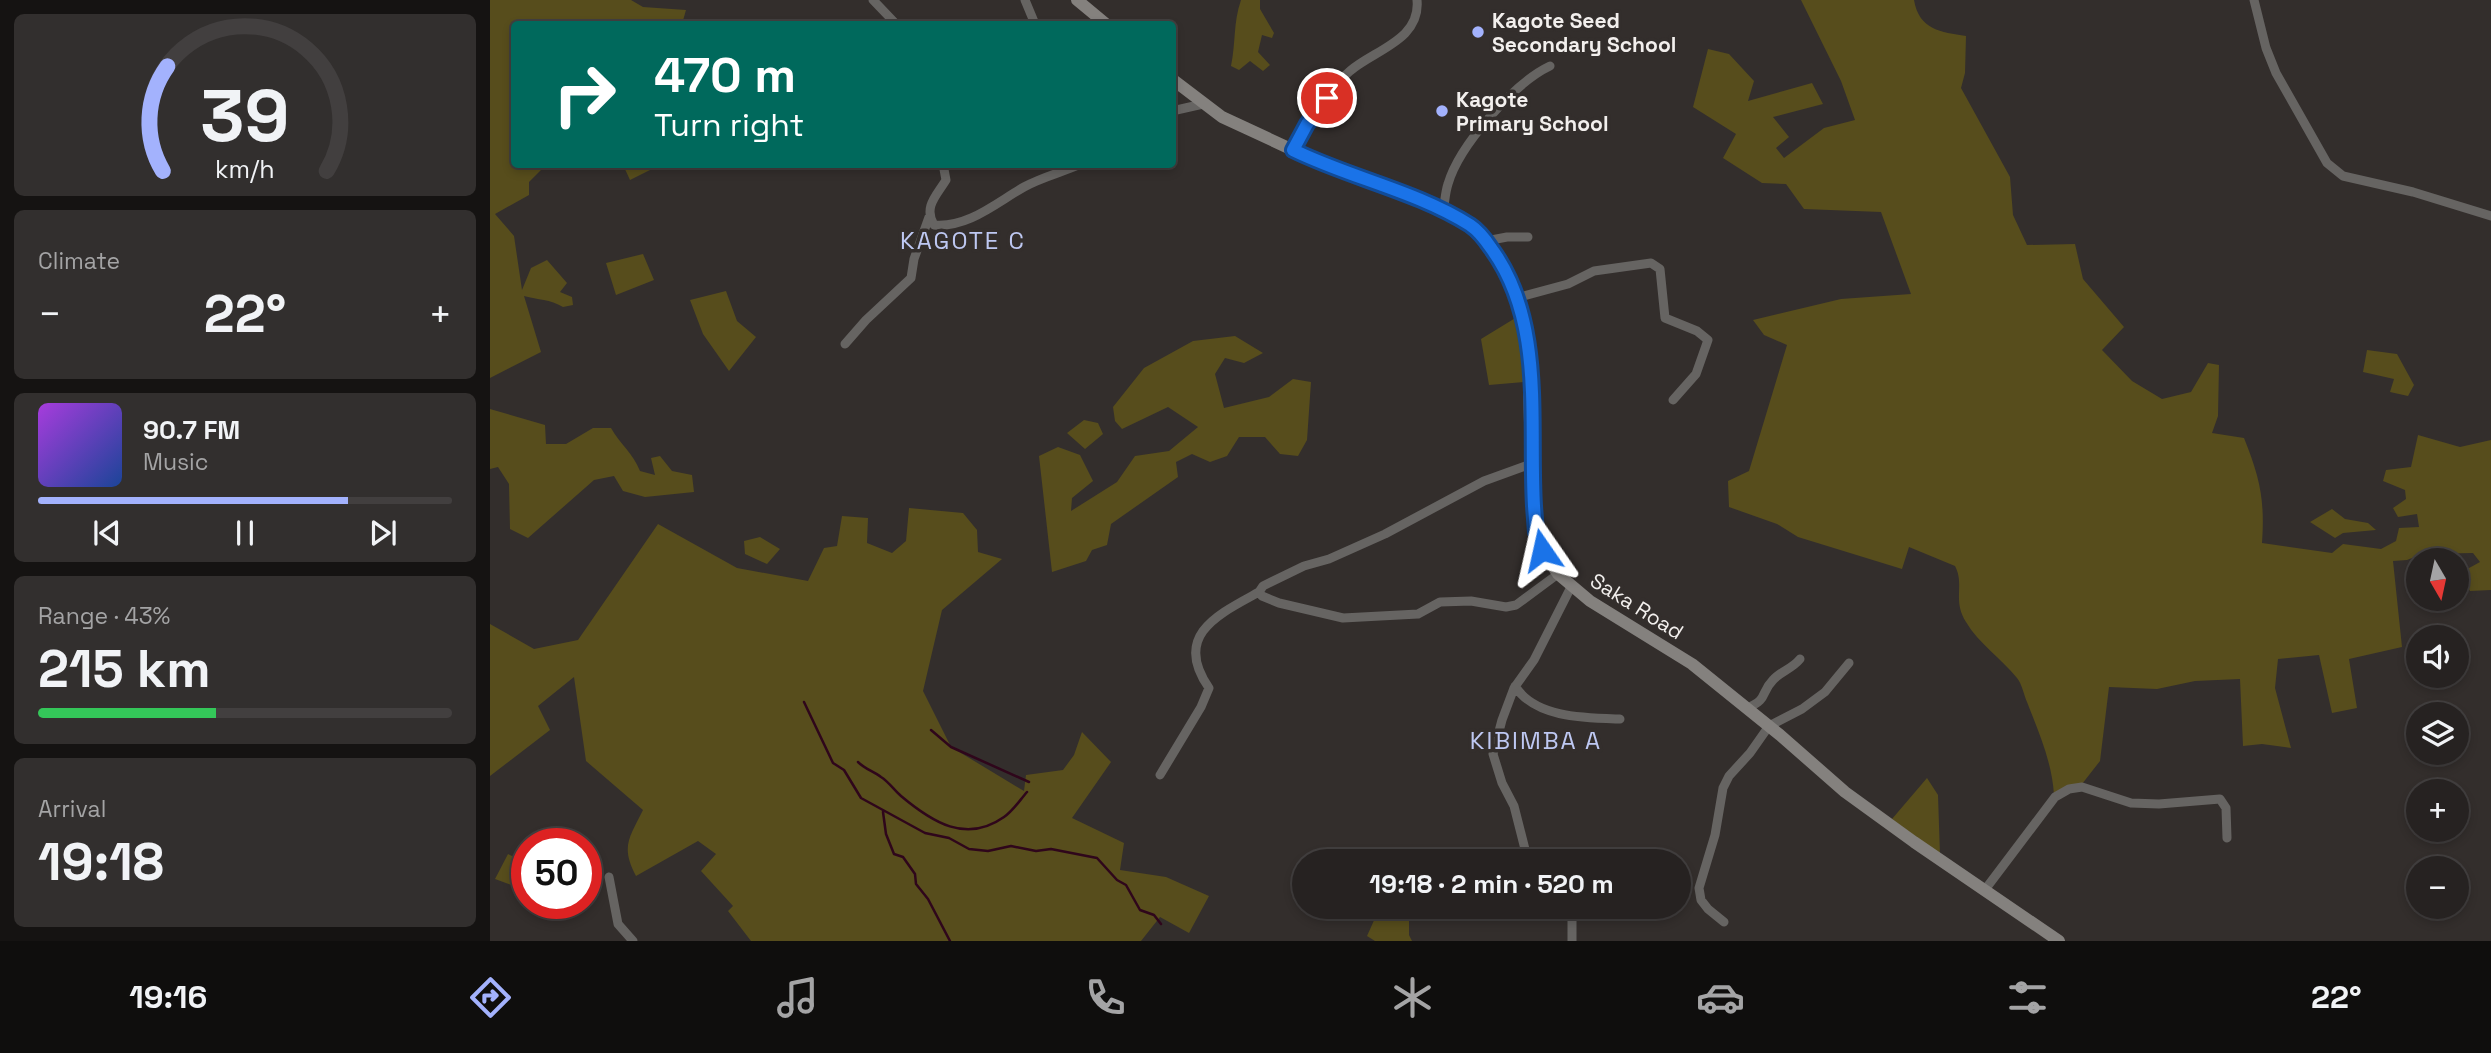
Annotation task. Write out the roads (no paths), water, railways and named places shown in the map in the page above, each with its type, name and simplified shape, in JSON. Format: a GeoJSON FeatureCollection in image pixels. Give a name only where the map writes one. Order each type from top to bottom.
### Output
{"type":"FeatureCollection","features":[{"type":"Feature","properties":{"kind":"main road"},"geometry":{"type":"LineString","coordinates":[[1077,0],[1102,21]]}},
{"type":"Feature","properties":{"kind":"main road","name":"Saka Road"},"geometry":{"type":"LineString","coordinates":[[1176,82],[1222,117],[1293,150],[1443,211],[1469,225],[1486,241],[1510,276],[1528,340],[1531,464],[1536,532],[1542,550],[1558,574],[1590,601],[1681,657],[1769,726],[1845,792],[2059,941]]}},
{"type":"Feature","properties":{"kind":"street"},"geometry":{"type":"LineString","coordinates":[[873,0],[893,21]]}},
{"type":"Feature","properties":{"kind":"street"},"geometry":{"type":"LineString","coordinates":[[1025,0],[1034,21]]}},
{"type":"Feature","properties":{"kind":"street"},"geometry":{"type":"LineString","coordinates":[[1293,150],[1307,124],[1350,71],[1403,36],[1414,21],[1417,0]]}},
{"type":"Feature","properties":{"kind":"street"},"geometry":{"type":"LineString","coordinates":[[2254,0],[2266,48],[2276,73],[2327,163],[2343,176],[2413,192],[2491,216]]}},
{"type":"Feature","properties":{"kind":"street"},"geometry":{"type":"LineString","coordinates":[[1443,211],[1448,183],[1464,151],[1513,91],[1537,72],[1550,66]]}},
{"type":"Feature","properties":{"kind":"street"},"geometry":{"type":"LineString","coordinates":[[1176,110],[1203,104]]}},
{"type":"Feature","properties":{"kind":"street"},"geometry":{"type":"LineString","coordinates":[[845,344],[871,315],[911,278],[914,259],[929,217],[929,207],[946,180],[944,168]]}},
{"type":"Feature","properties":{"kind":"street"},"geometry":{"type":"LineString","coordinates":[[929,217],[934,225],[970,219],[1026,186],[1071,168]]}},
{"type":"Feature","properties":{"kind":"street"},"geometry":{"type":"LineString","coordinates":[[1486,241],[1528,237]]}},
{"type":"Feature","properties":{"kind":"street"},"geometry":{"type":"LineString","coordinates":[[1516,298],[1568,284],[1594,271],[1651,263],[1660,269],[1665,318],[1697,331],[1708,340],[1696,374],[1673,400]]}},
{"type":"Feature","properties":{"kind":"street"},"geometry":{"type":"LineString","coordinates":[[1160,775],[1201,707],[1209,688],[1198,661],[1197,640],[1215,617],[1259,592],[1263,586],[1304,566],[1329,559],[1385,534],[1484,481],[1531,464]]}},
{"type":"Feature","properties":{"kind":"street"},"geometry":{"type":"LineString","coordinates":[[1259,592],[1279,603],[1343,618],[1418,614],[1440,601],[1471,601],[1506,607],[1516,605],[1558,574]]}},
{"type":"Feature","properties":{"kind":"street"},"geometry":{"type":"LineString","coordinates":[[1525,849],[1514,806],[1502,783],[1493,754],[1515,686],[1534,660],[1571,587]]}},
{"type":"Feature","properties":{"kind":"street"},"geometry":{"type":"LineString","coordinates":[[1747,708],[1761,701],[1772,681],[1793,668],[1800,659]]}},
{"type":"Feature","properties":{"kind":"street"},"geometry":{"type":"LineString","coordinates":[[1724,922],[1701,900],[1699,888],[1715,835],[1723,788],[1729,776],[1769,726],[1802,709],[1825,692],[1849,663]]}},
{"type":"Feature","properties":{"kind":"street"},"geometry":{"type":"LineString","coordinates":[[1515,686],[1522,697],[1549,710],[1574,716],[1620,719]]}},
{"type":"Feature","properties":{"kind":"street"},"geometry":{"type":"LineString","coordinates":[[1984,891],[2055,797],[2075,788],[2082,787],[2131,803],[2159,804],[2220,799],[2226,808],[2227,838]]}},
{"type":"Feature","properties":{"kind":"street"},"geometry":{"type":"LineString","coordinates":[[609,877],[618,924],[633,941]]}},
{"type":"Feature","properties":{"kind":"street"},"geometry":{"type":"LineString","coordinates":[[1572,919],[1572,941]]}},
{"type":"Feature","properties":{"kind":"waterway"},"geometry":{"type":"LineString","coordinates":[[804,702],[833,763],[844,770],[861,798],[925,833],[949,838],[969,849],[988,851],[1011,846],[1036,851],[1051,849],[1097,858],[1117,880],[1126,885],[1140,910],[1154,915],[1161,924]]}},
{"type":"Feature","properties":{"kind":"waterway"},"geometry":{"type":"LineString","coordinates":[[931,730],[951,747],[1029,782]]}},
{"type":"Feature","properties":{"kind":"waterway"},"geometry":{"type":"LineString","coordinates":[[858,762],[884,779],[925,814],[937,821],[963,829],[990,825],[1004,817],[1027,792]]}},
{"type":"Feature","properties":{"kind":"waterway"},"geometry":{"type":"LineString","coordinates":[[883,812],[886,834],[894,854],[903,857],[915,874],[916,884],[928,899],[950,941]]}},
{"type":"Feature","properties":{"kind":"place","name":"Kagote Seed Secondary School"},"geometry":{"type":"Point","coordinates":[1478,32]}},
{"type":"Feature","properties":{"kind":"place","name":"Kagote Primary School"},"geometry":{"type":"Point","coordinates":[1442,111]}},
{"type":"Feature","properties":{"kind":"district","name":"KAGOTE C"},"geometry":{"type":"Point","coordinates":[963,240]}},
{"type":"Feature","properties":{"kind":"district","name":"KIBIMBA A"},"geometry":{"type":"Point","coordinates":[1536,740]}}]}
